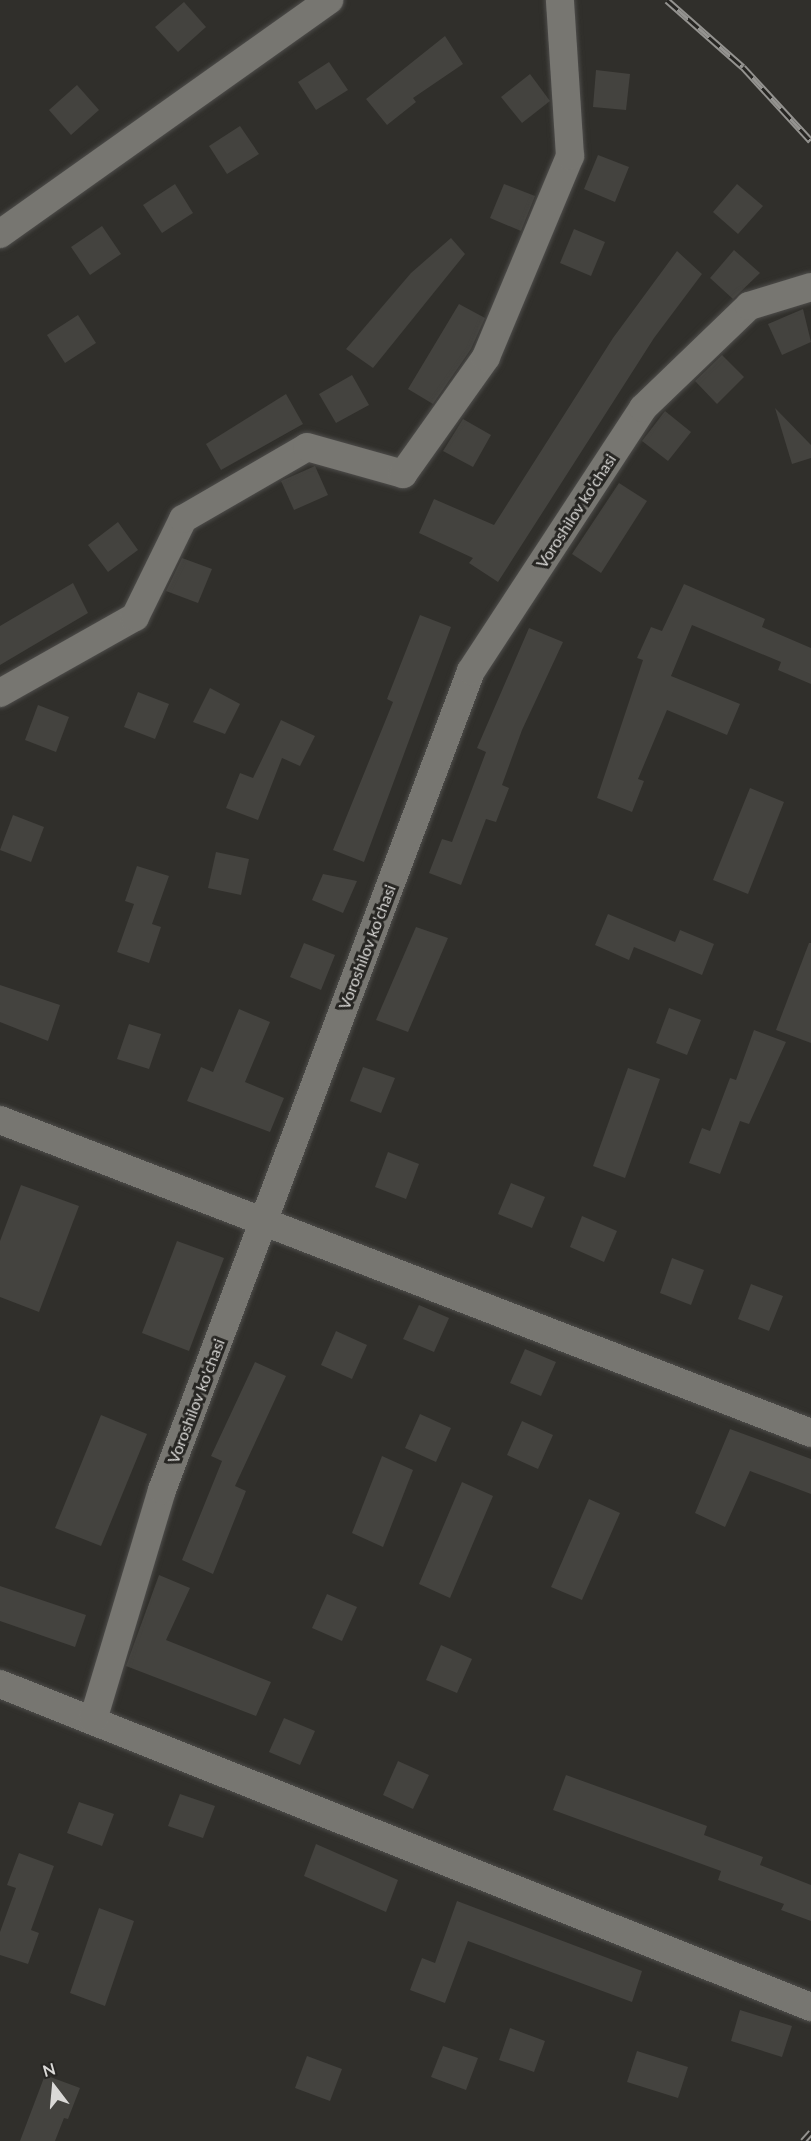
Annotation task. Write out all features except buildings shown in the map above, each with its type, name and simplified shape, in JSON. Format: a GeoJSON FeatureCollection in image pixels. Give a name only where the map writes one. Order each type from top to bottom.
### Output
{"type":"FeatureCollection","features":[{"type":"Feature","properties":{"kind":"street"},"geometry":{"type":"LineString","coordinates":[[0,234],[329,0]]}},
{"type":"Feature","properties":{"kind":"street"},"geometry":{"type":"LineString","coordinates":[[0,693],[135,617],[183,519],[307,447],[403,474],[486,357],[570,156],[560,0]]}},
{"type":"Feature","properties":{"kind":"street","name":"Voroshilov ko'chasi"},"geometry":{"type":"LineString","coordinates":[[93,1720],[162,1490],[471,671],[643,408],[749,306],[811,287]]}},
{"type":"Feature","properties":{"kind":"street"},"geometry":{"type":"LineString","coordinates":[[0,1120],[262,1224],[604,1349],[811,1433]]}},
{"type":"Feature","properties":{"kind":"street"},"geometry":{"type":"LineString","coordinates":[[0,1684],[811,2007]]}},
{"type":"Feature","properties":{"kind":"railway"},"geometry":{"type":"LineString","coordinates":[[667,0],[743,67],[811,141]]}},
{"type":"Feature","properties":{"kind":"railway"},"geometry":{"type":"LineString","coordinates":[[803,2141],[811,2132]]}}]}
